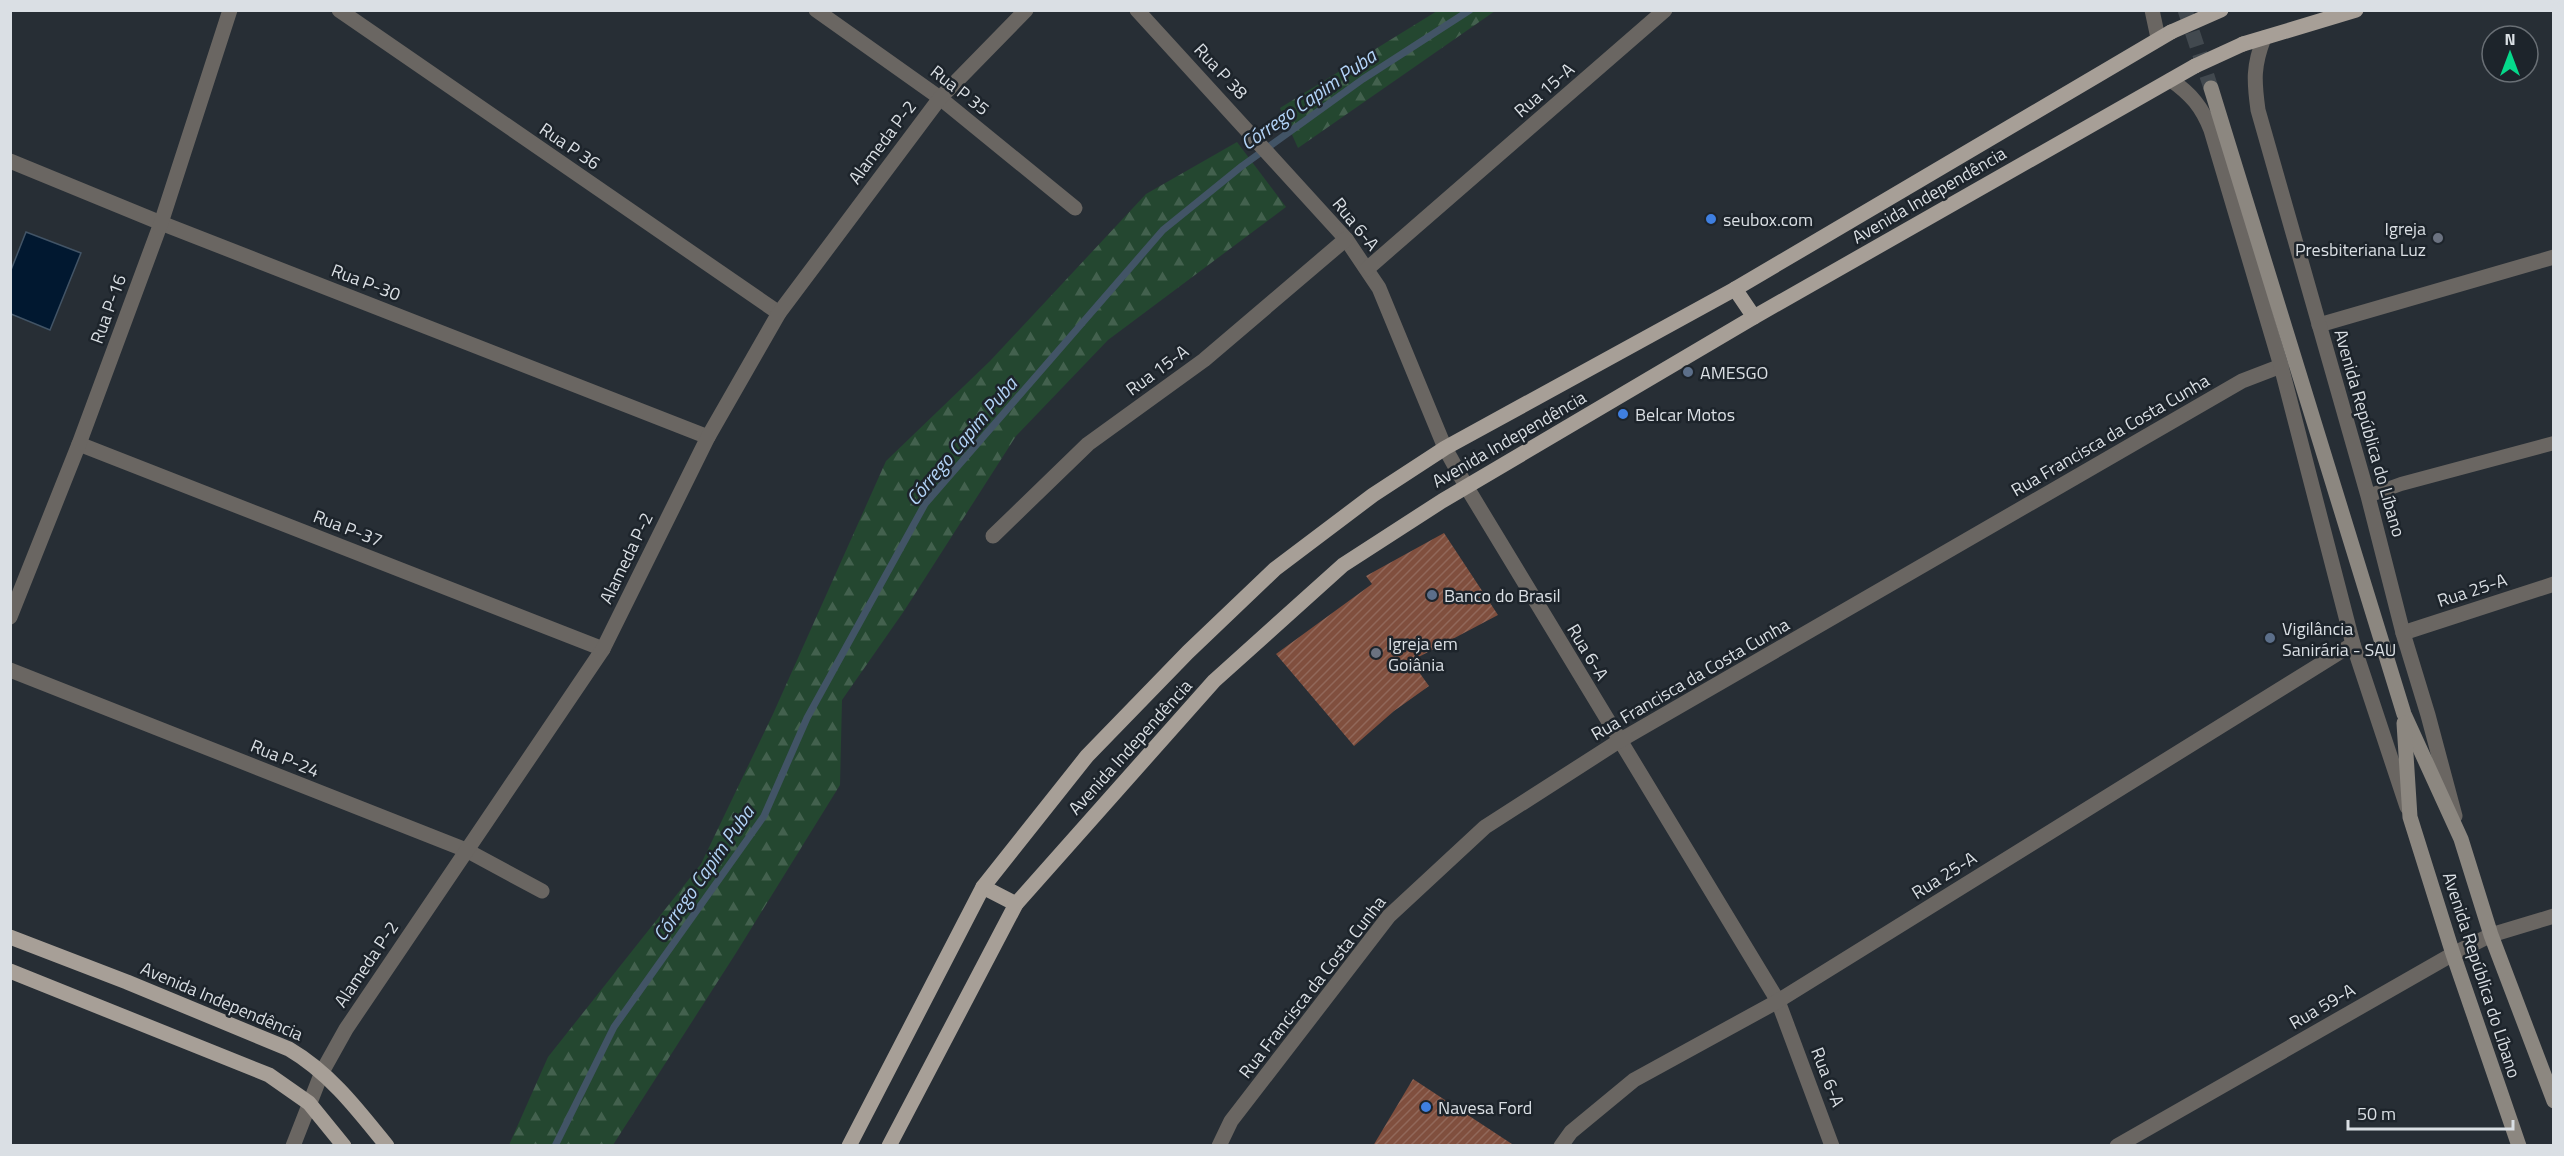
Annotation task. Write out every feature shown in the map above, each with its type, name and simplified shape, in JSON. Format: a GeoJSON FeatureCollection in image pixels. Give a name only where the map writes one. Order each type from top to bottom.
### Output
{"type":"FeatureCollection","features":[{"type":"Feature","properties":{"kind":"main road","name":"Avenida Independência"},"geometry":{"type":"LineString","coordinates":[[849,1146],[983,886],[1087,756],[1212,629],[1275,569],[1373,495],[1445,448],[1735,289],[2140,52],[2165,35],[2221,10]]}},
{"type":"Feature","properties":{"kind":"main road","name":"Avenida Independência"},"geometry":{"type":"LineString","coordinates":[[889,1146],[1016,904],[1214,681],[1343,565],[1466,486],[1754,317],[2195,66],[2243,44],[2356,10]]}},
{"type":"Feature","properties":{"kind":"main road","name":"Avenida República do Líbano"},"geometry":{"type":"LineString","coordinates":[[2211,88],[2404,714],[2461,839],[2491,935],[2553,1101]]}},
{"type":"Feature","properties":{"kind":"main road"},"geometry":{"type":"LineString","coordinates":[[1735,289],[1754,317]]}},
{"type":"Feature","properties":{"kind":"main road","name":"Avenida República do Líbano"},"geometry":{"type":"LineString","coordinates":[[2404,714],[2410,817],[2453,954],[2519,1146]]}},
{"type":"Feature","properties":{"kind":"main road"},"geometry":{"type":"LineString","coordinates":[[983,886],[1016,904]]}},
{"type":"Feature","properties":{"kind":"main road","name":"Avenida Independência"},"geometry":{"type":"LineString","coordinates":[[10,937],[127,982],[283,1046],[303,1057],[322,1072],[387,1146]]}},
{"type":"Feature","properties":{"kind":"main road"},"geometry":{"type":"LineString","coordinates":[[10,971],[269,1075],[309,1103],[344,1146]]}},
{"type":"Feature","properties":{"kind":"street","name":"Rua P-16"},"geometry":{"type":"LineString","coordinates":[[10,617],[79,444],[161,223],[230,10]]}},
{"type":"Feature","properties":{"kind":"street","name":"Rua P 36"},"geometry":{"type":"LineString","coordinates":[[339,10],[779,313]]}},
{"type":"Feature","properties":{"kind":"street","name":"Rua P 35"},"geometry":{"type":"LineString","coordinates":[[816,10],[940,98],[1075,208]]}},
{"type":"Feature","properties":{"kind":"street","name":"Alameda P-2"},"geometry":{"type":"LineString","coordinates":[[293,1146],[322,1072],[346,1029],[603,649],[708,437],[779,313],[940,98],[1026,10]]}},
{"type":"Feature","properties":{"kind":"street","name":"Rua P 38"},"geometry":{"type":"LineString","coordinates":[[1137,10],[1241,122],[1298,188]]}},
{"type":"Feature","properties":{"kind":"street","name":"Rua 15-A"},"geometry":{"type":"LineString","coordinates":[[1367,269],[1665,10]]}},
{"type":"Feature","properties":{"kind":"street"},"geometry":{"type":"LineString","coordinates":[[2152,10],[2165,35]]}},
{"type":"Feature","properties":{"kind":"street","name":"Avenida República do Líbano"},"geometry":{"type":"LineString","coordinates":[[2264,38],[2257,58],[2254,80],[2258,110],[2368,495],[2403,633],[2428,715],[2461,839]]}},
{"type":"Feature","properties":{"kind":"street","name":"Avenida República do Líbano"},"geometry":{"type":"LineString","coordinates":[[2171,80],[2190,94],[2204,111],[2211,130],[2281,366],[2353,644],[2410,817]]}},
{"type":"Feature","properties":{"kind":"street","name":"Rua P-30"},"geometry":{"type":"LineString","coordinates":[[10,161],[161,223],[708,437]]}},
{"type":"Feature","properties":{"kind":"street","name":"Rua 6-A"},"geometry":{"type":"LineString","coordinates":[[1298,188],[1346,239],[1379,288],[1445,448],[1466,486],[1778,1001],[1832,1146]]}},
{"type":"Feature","properties":{"kind":"street","name":"Rua 15-A"},"geometry":{"type":"LineString","coordinates":[[993,536],[1088,444],[1203,360],[1346,239]]}},
{"type":"Feature","properties":{"kind":"street"},"geometry":{"type":"LineString","coordinates":[[2319,325],[2553,257]]}},
{"type":"Feature","properties":{"kind":"street","name":"Rua Francisca da Costa Cunha"},"geometry":{"type":"LineString","coordinates":[[1219,1146],[1231,1121],[1389,916],[1485,827],[1619,741],[2242,381],[2281,366]]}},
{"type":"Feature","properties":{"kind":"street","name":"Rua P-37"},"geometry":{"type":"LineString","coordinates":[[79,444],[603,649]]}},
{"type":"Feature","properties":{"kind":"street","name":"Rua 25-A"},"geometry":{"type":"LineString","coordinates":[[2403,633],[2553,585]]}},
{"type":"Feature","properties":{"kind":"street","name":"Rua 25-A"},"geometry":{"type":"LineString","coordinates":[[1561,1146],[1570,1132],[1634,1080],[1778,1001],[2353,644]]}},
{"type":"Feature","properties":{"kind":"street","name":"Rua P-24"},"geometry":{"type":"LineString","coordinates":[[10,670],[466,850],[542,891]]}},
{"type":"Feature","properties":{"kind":"street","name":"Rua 59-A"},"geometry":{"type":"LineString","coordinates":[[2117,1146],[2453,954],[2491,935],[2553,916]]}},
{"type":"Feature","properties":{"kind":"lane"},"geometry":{"type":"LineString","coordinates":[[2368,495],[2553,443]]}},
{"type":"Feature","properties":{"kind":"green space"},"geometry":{"type":"Polygon","coordinates":[[[1437,11],[1495,11],[1298,148],[1280,108],[1437,11]]]}},
{"type":"Feature","properties":{"kind":"green space"},"geometry":{"type":"Polygon","coordinates":[[[1237,142],[1286,207],[1108,340],[1016,436],[904,611],[842,700],[840,785],[613,1145],[509,1145],[548,1057],[701,864],[773,714],[886,461],[990,361],[1146,194],[1237,142]]]}},
{"type":"Feature","properties":{"kind":"water"},"geometry":{"type":"Polygon","coordinates":[[[26,232],[81,253],[50,330],[11,314],[11,270],[26,232]]]}},
{"type":"Feature","properties":{"kind":"building"},"geometry":{"type":"Polygon","coordinates":[[[1444,533],[1498,615],[1411,661],[1429,686],[1394,711],[1354,746],[1276,654],[1372,584],[1366,576],[1444,533]]]}},
{"type":"Feature","properties":{"kind":"building","name":"Navesa Ford"},"geometry":{"type":"Polygon","coordinates":[[[1413,1079],[1515,1146],[1373,1146],[1413,1079]]]}},
{"type":"Feature","properties":{"kind":"waterway","name":"Córrego Capim Puba"},"geometry":{"type":"LineString","coordinates":[[555,1146],[614,1027],[764,816],[807,718],[925,504],[1163,230],[1242,166],[1363,79],[1470,10]]}},
{"type":"Feature","properties":{"kind":"tunnel"},"geometry":{"type":"LineString","coordinates":[[2185,10],[2211,88]]}},
{"type":"Feature","properties":{"kind":"place","name":"seubox.com"},"geometry":{"type":"Point","coordinates":[1711,219]}},
{"type":"Feature","properties":{"kind":"place","name":"Igreja Presbiteriana Luz"},"geometry":{"type":"Point","coordinates":[2438,238]}},
{"type":"Feature","properties":{"kind":"place","name":"AMESGO"},"geometry":{"type":"Point","coordinates":[1688,372]}},
{"type":"Feature","properties":{"kind":"place","name":"Belcar Motos"},"geometry":{"type":"Point","coordinates":[1623,414]}},
{"type":"Feature","properties":{"kind":"place","name":"Banco do Brasil"},"geometry":{"type":"Point","coordinates":[1432,595]}},
{"type":"Feature","properties":{"kind":"place","name":"Vigilância Sanirária - SAU"},"geometry":{"type":"Point","coordinates":[2270,638]}},
{"type":"Feature","properties":{"kind":"place","name":"Igreja em Goiânia"},"geometry":{"type":"Point","coordinates":[1376,653]}},
{"type":"Feature","properties":{"kind":"place","name":"Navesa Ford"},"geometry":{"type":"Point","coordinates":[1426,1107]}}]}
